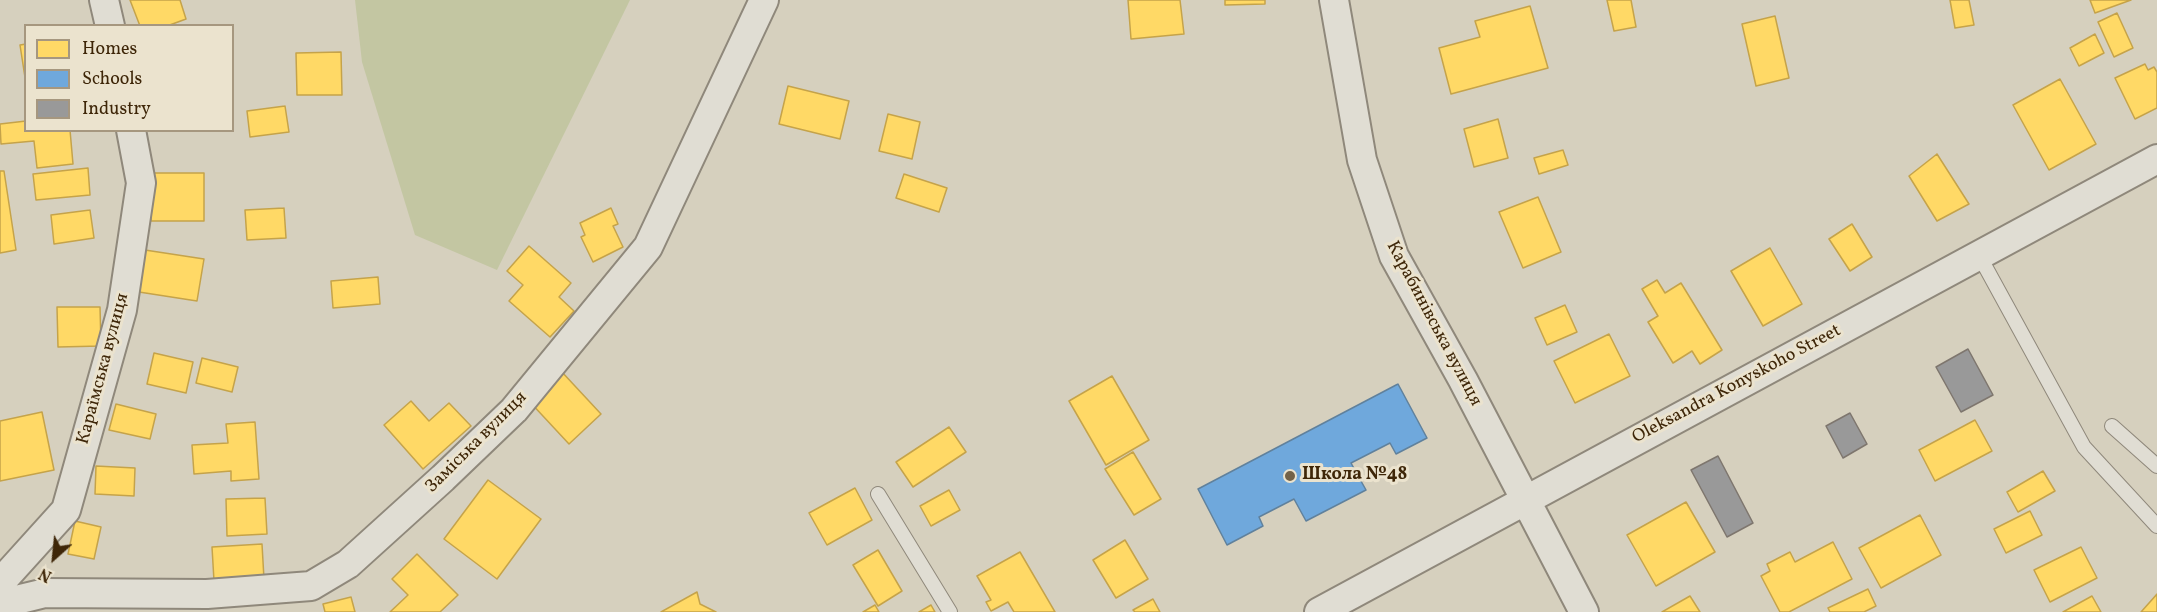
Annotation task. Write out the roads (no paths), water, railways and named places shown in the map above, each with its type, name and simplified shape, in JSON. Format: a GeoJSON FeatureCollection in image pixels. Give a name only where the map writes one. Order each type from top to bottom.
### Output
{"type":"FeatureCollection","features":[{"type":"Feature","properties":{"kind":"street"},"geometry":{"type":"LineString","coordinates":[[104,0],[110,24]]}},
{"type":"Feature","properties":{"kind":"street","name":"Заміська вулиця"},"geometry":{"type":"LineString","coordinates":[[0,604],[45,594],[207,594],[311,586],[348,564],[514,410],[648,248],[764,0]]}},
{"type":"Feature","properties":{"kind":"street","name":"Карабинівська вулиця"},"geometry":{"type":"LineString","coordinates":[[1334,0],[1362,160],[1394,255],[1463,380],[1584,612]]}},
{"type":"Feature","properties":{"kind":"street","name":"Караїмська вулиця"},"geometry":{"type":"LineString","coordinates":[[0,583],[66,510],[122,310],[141,183],[131,132]]}},
{"type":"Feature","properties":{"kind":"street","name":"Oleksandra Konyskoho Street"},"geometry":{"type":"LineString","coordinates":[[1319,612],[2157,159]]}},
{"type":"Feature","properties":{"kind":"lane"},"geometry":{"type":"LineString","coordinates":[[1980,256],[2084,447],[2157,526]]}},
{"type":"Feature","properties":{"kind":"lane"},"geometry":{"type":"LineString","coordinates":[[2112,426],[2157,466]]}},
{"type":"Feature","properties":{"kind":"lane"},"geometry":{"type":"LineString","coordinates":[[878,494],[950,612]]}},
{"type":"Feature","properties":{"kind":"place","name":"Школа №48"},"geometry":{"type":"Point","coordinates":[1290,476]}}]}
